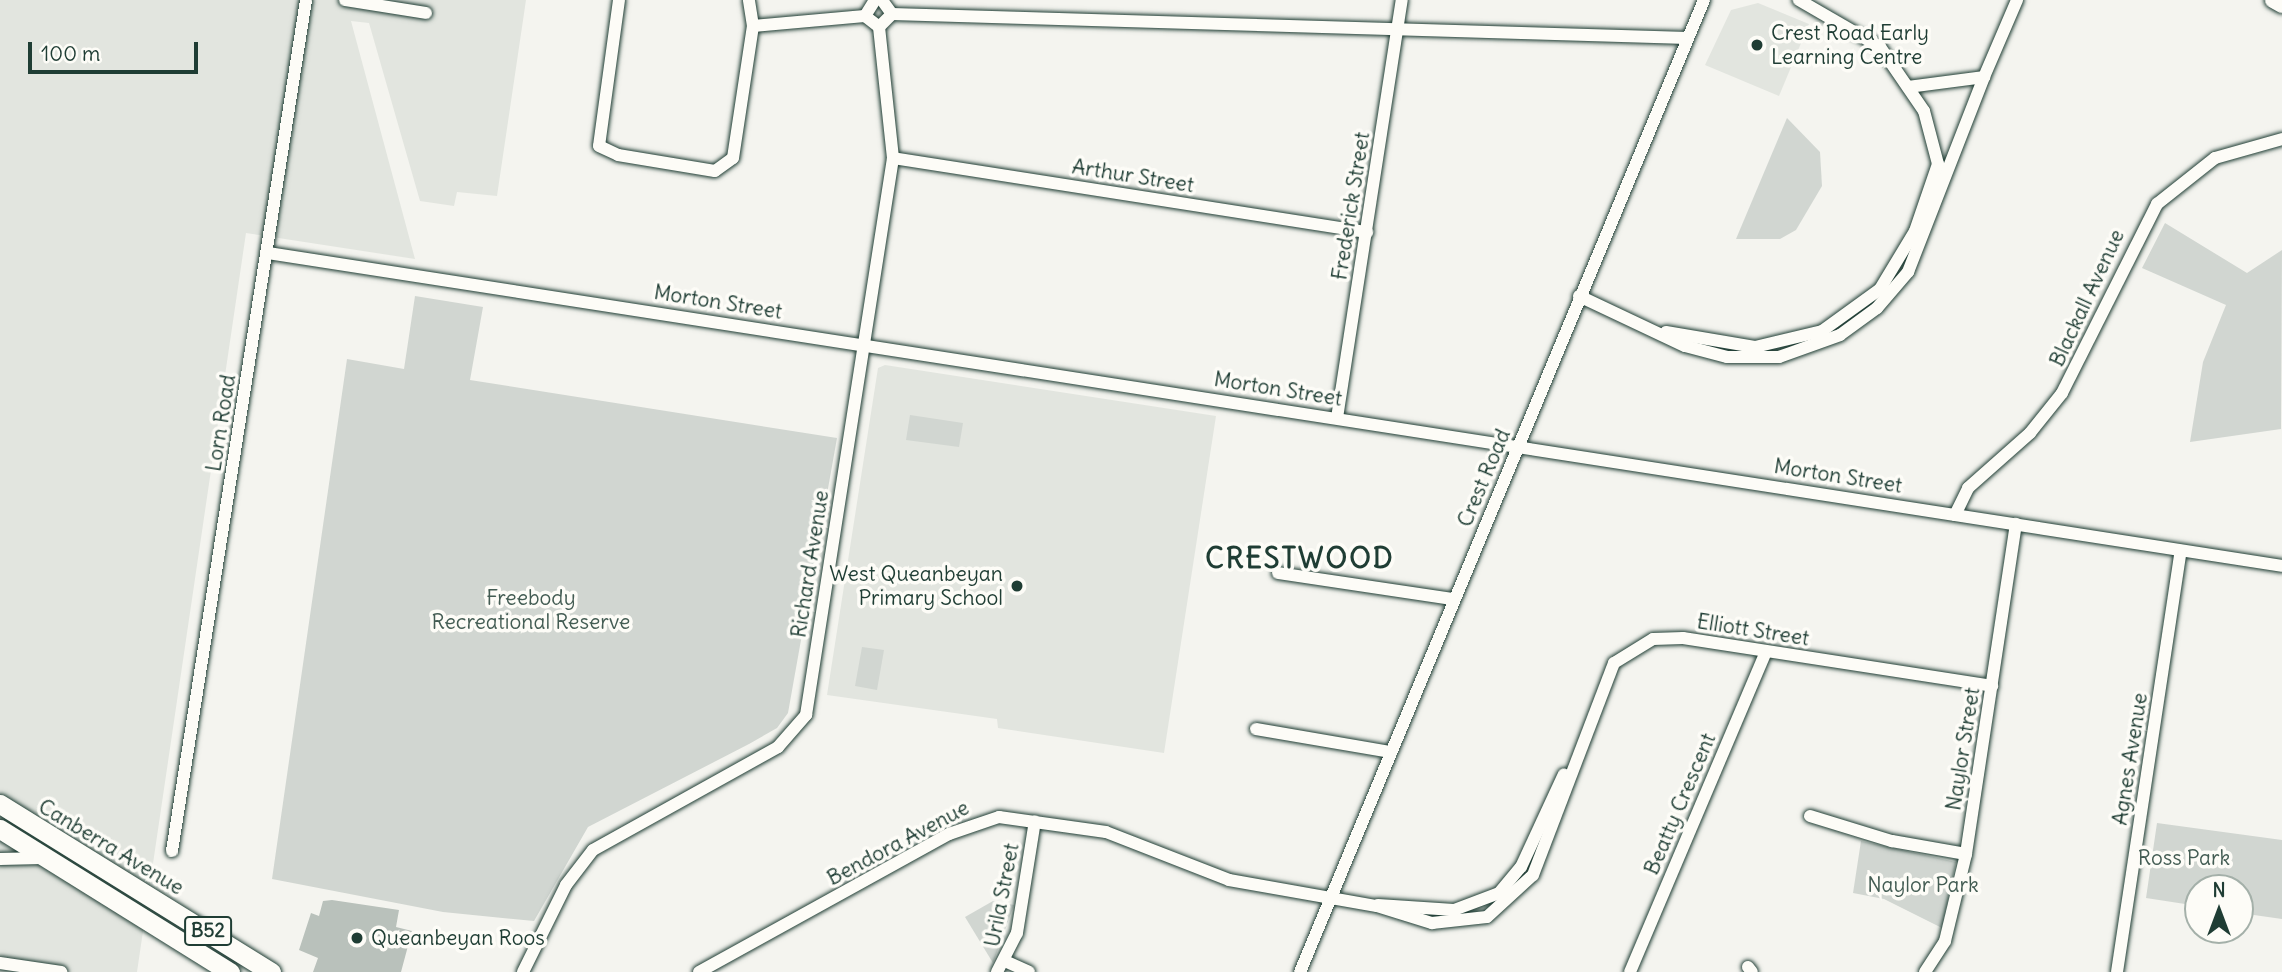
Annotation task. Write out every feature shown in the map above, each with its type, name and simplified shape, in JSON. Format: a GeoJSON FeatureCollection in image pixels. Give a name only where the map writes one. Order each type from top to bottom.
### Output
{"type":"FeatureCollection","features":[{"type":"Feature","properties":{"kind":"highway","name":"Canberra Avenue"},"geometry":{"type":"LineString","coordinates":[[5,824],[46,858],[230,972]]}},
{"type":"Feature","properties":{"kind":"highway","name":"Canberra Avenue"},"geometry":{"type":"LineString","coordinates":[[5,824],[271,972]]}},
{"type":"Feature","properties":{"kind":"main road"},"geometry":{"type":"LineString","coordinates":[[2273,0],[2282,5]]}},
{"type":"Feature","properties":{"kind":"street","name":"Lorn Road"},"geometry":{"type":"LineString","coordinates":[[172,852],[306,0]]}},
{"type":"Feature","properties":{"kind":"street"},"geometry":{"type":"LineString","coordinates":[[345,0],[426,13]]}},
{"type":"Feature","properties":{"kind":"street"},"geometry":{"type":"LineString","coordinates":[[619,0],[597,136],[601,149],[618,155],[708,170],[728,167],[753,26],[749,0]]}},
{"type":"Feature","properties":{"kind":"street"},"geometry":{"type":"LineString","coordinates":[[865,16],[875,0]]}},
{"type":"Feature","properties":{"kind":"street"},"geometry":{"type":"LineString","coordinates":[[882,0],[892,14]]}},
{"type":"Feature","properties":{"kind":"street","name":"Frederick Street"},"geometry":{"type":"LineString","coordinates":[[1337,418],[1402,0]]}},
{"type":"Feature","properties":{"kind":"street","name":"Crest Road"},"geometry":{"type":"LineString","coordinates":[[1300,972],[1704,0]]}},
{"type":"Feature","properties":{"kind":"street"},"geometry":{"type":"LineString","coordinates":[[1800,0],[1855,27],[1894,62],[1933,134],[1937,167]]}},
{"type":"Feature","properties":{"kind":"street"},"geometry":{"type":"LineString","coordinates":[[1579,296],[1666,332],[1693,349],[1749,359],[1805,350],[1839,335],[1877,308],[1908,272],[1955,148],[2017,0]]}},
{"type":"Feature","properties":{"kind":"street"},"geometry":{"type":"LineString","coordinates":[[753,26],[865,16],[879,27],[892,14],[1688,38]]}},
{"type":"Feature","properties":{"kind":"street","name":"Richard Avenue"},"geometry":{"type":"LineString","coordinates":[[523,972],[566,885],[593,850],[769,753],[803,722],[893,158],[879,27]]}},
{"type":"Feature","properties":{"kind":"street"},"geometry":{"type":"LineString","coordinates":[[1894,62],[1947,79]]}},
{"type":"Feature","properties":{"kind":"street"},"geometry":{"type":"LineString","coordinates":[[1908,87],[1947,79],[1984,77]]}},
{"type":"Feature","properties":{"kind":"street","name":"Blackall Avenue"},"geometry":{"type":"LineString","coordinates":[[1955,515],[1968,488],[2030,433],[2062,393],[2157,204],[2225,152],[2282,139]]}},
{"type":"Feature","properties":{"kind":"street"},"geometry":{"type":"LineString","coordinates":[[1666,332],[1755,347],[1798,341],[1846,319],[1900,261],[1937,167],[1955,148]]}},
{"type":"Feature","properties":{"kind":"street","name":"Arthur Street"},"geometry":{"type":"LineString","coordinates":[[893,158],[1367,232]]}},
{"type":"Feature","properties":{"kind":"street","name":"Morton Street"},"geometry":{"type":"LineString","coordinates":[[268,253],[2282,566]]}},
{"type":"Feature","properties":{"kind":"street","name":"Naylor Street"},"geometry":{"type":"LineString","coordinates":[[1925,972],[1945,941],[1966,854],[2016,524]]}},
{"type":"Feature","properties":{"kind":"street","name":"Agnes Avenue"},"geometry":{"type":"LineString","coordinates":[[2117,972],[2181,551]]}},
{"type":"Feature","properties":{"kind":"street"},"geometry":{"type":"LineString","coordinates":[[1278,573],[1453,599]]}},
{"type":"Feature","properties":{"kind":"street","name":"Elliott Street"},"geometry":{"type":"LineString","coordinates":[[1330,896],[1446,924],[1474,921],[1503,908],[1533,875],[1598,692],[1626,651],[1667,637],[1992,686]]}},
{"type":"Feature","properties":{"kind":"street","name":"Beatty Crescent"},"geometry":{"type":"LineString","coordinates":[[1630,972],[1766,652]]}},
{"type":"Feature","properties":{"kind":"street"},"geometry":{"type":"LineString","coordinates":[[1256,729],[1391,752]]}},
{"type":"Feature","properties":{"kind":"street"},"geometry":{"type":"LineString","coordinates":[[1810,816],[1892,841],[1966,854]]}},
{"type":"Feature","properties":{"kind":"street","name":"Bendora Avenue"},"geometry":{"type":"LineString","coordinates":[[699,972],[967,825],[999,817],[1106,832],[1228,880],[1330,896]]}},
{"type":"Feature","properties":{"kind":"street","name":"Urila Street"},"geometry":{"type":"LineString","coordinates":[[997,972],[1007,962],[1035,821]]}},
{"type":"Feature","properties":{"kind":"street"},"geometry":{"type":"LineString","coordinates":[[0,859],[46,858]]}},
{"type":"Feature","properties":{"kind":"street"},"geometry":{"type":"LineString","coordinates":[[0,962],[61,972]]}},
{"type":"Feature","properties":{"kind":"street"},"geometry":{"type":"LineString","coordinates":[[1007,962],[1029,972]]}},
{"type":"Feature","properties":{"kind":"shaded area"},"geometry":{"type":"Polygon","coordinates":[[[0,0],[526,0],[497,196],[457,192],[454,206],[420,201],[369,23],[351,21],[415,259],[246,233],[137,972],[0,972],[0,0]]]}},
{"type":"Feature","properties":{"kind":"shaded area","name":"Crest Road Early Learning Centre"},"geometry":{"type":"Polygon","coordinates":[[[1758,3],[1809,24],[1779,96],[1705,65],[1731,10],[1758,3]]]}},
{"type":"Feature","properties":{"kind":"shaded area","name":"West Queanbeyan Primary School"},"geometry":{"type":"Polygon","coordinates":[[[885,365],[1216,416],[1164,753],[998,728],[997,719],[827,695],[878,368],[885,365]]]}},
{"type":"Feature","properties":{"kind":"green space"},"geometry":{"type":"Polygon","coordinates":[[[1787,118],[1820,152],[1822,186],[1796,230],[1780,239],[1736,239],[1787,118]]]}},
{"type":"Feature","properties":{"kind":"green space"},"geometry":{"type":"Polygon","coordinates":[[[2165,223],[2247,273],[2282,250],[2281,429],[2190,442],[2203,362],[2226,305],[2142,268],[2165,223]]]}},
{"type":"Feature","properties":{"kind":"green space","name":"Freebody Recreational Reserve"},"geometry":{"type":"Polygon","coordinates":[[[415,296],[483,307],[470,380],[837,438],[788,713],[777,728],[749,744],[588,827],[534,921],[443,912],[272,879],[347,359],[404,369],[415,296]]]}},
{"type":"Feature","properties":{"kind":"green space"},"geometry":{"type":"Polygon","coordinates":[[[910,415],[963,423],[959,447],[906,440],[910,415]]]}},
{"type":"Feature","properties":{"kind":"green space"},"geometry":{"type":"Polygon","coordinates":[[[862,647],[884,650],[877,690],[855,686],[862,647]]]}},
{"type":"Feature","properties":{"kind":"green space","name":"Ross Park"},"geometry":{"type":"Polygon","coordinates":[[[2157,823],[2282,840],[2282,919],[2254,915],[2254,874],[2184,874],[2184,904],[2146,898],[2157,823]]]}},
{"type":"Feature","properties":{"kind":"green space","name":"Naylor Park"},"geometry":{"type":"Polygon","coordinates":[[[1861,841],[1956,862],[1942,928],[1884,899],[1853,893],[1861,841]]]}},
{"type":"Feature","properties":{"kind":"green space"},"geometry":{"type":"Polygon","coordinates":[[[993,901],[1014,905],[993,963],[965,917],[993,901]]]}},
{"type":"Feature","properties":{"kind":"building","name":"Queanbeyan Roos"},"geometry":{"type":"Polygon","coordinates":[[[323,901],[399,910],[396,927],[412,931],[401,972],[313,972],[318,958],[299,950],[311,913],[319,916],[323,901]]]}},
{"type":"Feature","properties":{"kind":"place","name":"Crest Road Early Learning Centre"},"geometry":{"type":"Point","coordinates":[1757,45]}},
{"type":"Feature","properties":{"kind":"place","name":"West Queanbeyan Primary School"},"geometry":{"type":"Point","coordinates":[1017,586]}},
{"type":"Feature","properties":{"kind":"place","name":"Queanbeyan Roos"},"geometry":{"type":"Point","coordinates":[357,938]}},
{"type":"Feature","properties":{"kind":"district","name":"CRESTWOOD"},"geometry":{"type":"Point","coordinates":[1300,558]}}]}
